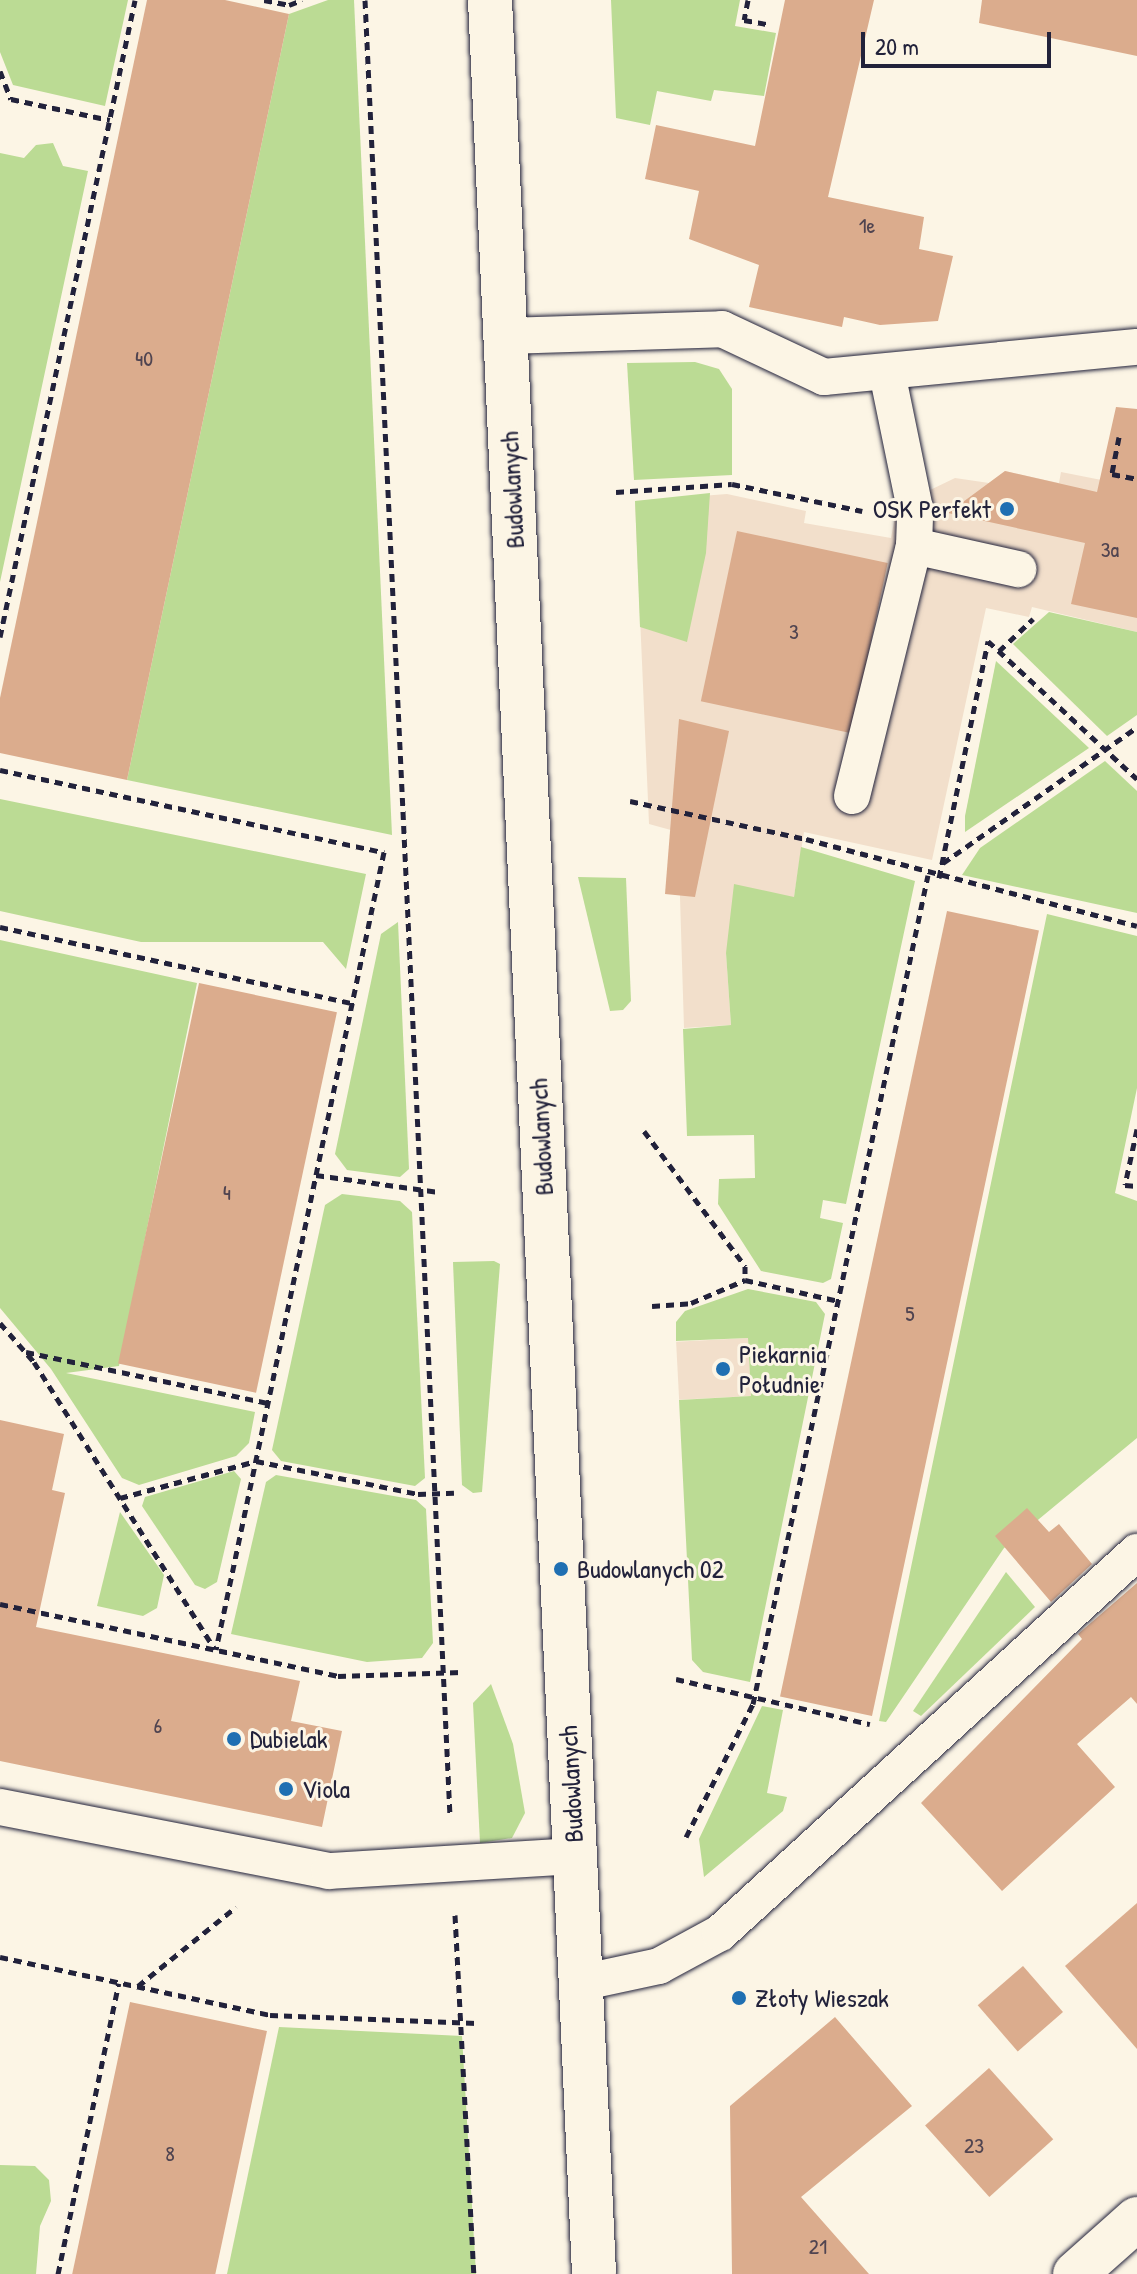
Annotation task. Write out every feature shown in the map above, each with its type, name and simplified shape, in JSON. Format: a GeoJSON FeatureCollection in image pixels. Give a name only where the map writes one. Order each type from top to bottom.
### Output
{"type":"FeatureCollection","features":[{"type":"Feature","properties":{"kind":"street","name":"Budowlanych"},"geometry":{"type":"LineString","coordinates":[[490,0],[594,2274]]}},
{"type":"Feature","properties":{"kind":"street"},"geometry":{"type":"LineString","coordinates":[[1075,2274],[1137,2219]]}},
{"type":"Feature","properties":{"kind":"lane"},"geometry":{"type":"LineString","coordinates":[[505,336],[722,329],[824,377],[1137,347]]}},
{"type":"Feature","properties":{"kind":"lane"},"geometry":{"type":"LineString","coordinates":[[852,796],[914,546],[912,493],[887,372]]}},
{"type":"Feature","properties":{"kind":"lane"},"geometry":{"type":"LineString","coordinates":[[914,546],[1018,569]]}},
{"type":"Feature","properties":{"kind":"lane"},"geometry":{"type":"LineString","coordinates":[[580,1983],[659,1966],[720,1933],[1137,1552]]}},
{"type":"Feature","properties":{"kind":"lane"},"geometry":{"type":"LineString","coordinates":[[0,1807],[329,1871],[574,1856]]}},
{"type":"Feature","properties":{"kind":"path"},"geometry":{"type":"LineString","coordinates":[[0,637],[135,0]]}},
{"type":"Feature","properties":{"kind":"path"},"geometry":{"type":"LineString","coordinates":[[264,0],[289,5],[302,0]]}},
{"type":"Feature","properties":{"kind":"path"},"geometry":{"type":"LineString","coordinates":[[365,0],[459,2023],[474,2274]]}},
{"type":"Feature","properties":{"kind":"path"},"geometry":{"type":"LineString","coordinates":[[748,0],[744,20],[771,25]]}},
{"type":"Feature","properties":{"kind":"path"},"geometry":{"type":"LineString","coordinates":[[0,71],[11,99],[110,120]]}},
{"type":"Feature","properties":{"kind":"path"},"geometry":{"type":"LineString","coordinates":[[1119,437],[1112,474],[1137,479]]}},
{"type":"Feature","properties":{"kind":"path"},"geometry":{"type":"LineString","coordinates":[[616,492],[732,484],[883,515],[887,499],[912,493]]}},
{"type":"Feature","properties":{"kind":"path"},"geometry":{"type":"LineString","coordinates":[[939,878],[988,641],[1137,779]]}},
{"type":"Feature","properties":{"kind":"path"},"geometry":{"type":"LineString","coordinates":[[943,863],[1137,727]]}},
{"type":"Feature","properties":{"kind":"path"},"geometry":{"type":"LineString","coordinates":[[0,770],[384,852],[216,1650]]}},
{"type":"Feature","properties":{"kind":"path"},"geometry":{"type":"LineString","coordinates":[[630,801],[806,839],[939,878],[1137,926]]}},
{"type":"Feature","properties":{"kind":"path"},"geometry":{"type":"LineString","coordinates":[[686,1837],[755,1696],[928,875]]}},
{"type":"Feature","properties":{"kind":"path"},"geometry":{"type":"LineString","coordinates":[[0,927],[352,1003]]}},
{"type":"Feature","properties":{"kind":"path"},"geometry":{"type":"LineString","coordinates":[[1137,1129],[1125,1185],[1137,1186]]}},
{"type":"Feature","properties":{"kind":"path"},"geometry":{"type":"LineString","coordinates":[[644,1131],[745,1266],[745,1280]]}},
{"type":"Feature","properties":{"kind":"path"},"geometry":{"type":"LineString","coordinates":[[316,1175],[439,1192]]}},
{"type":"Feature","properties":{"kind":"path"},"geometry":{"type":"LineString","coordinates":[[652,1306],[691,1303],[745,1280],[839,1301]]}},
{"type":"Feature","properties":{"kind":"path"},"geometry":{"type":"LineString","coordinates":[[0,1323],[24,1352],[216,1650]]}},
{"type":"Feature","properties":{"kind":"path"},"geometry":{"type":"LineString","coordinates":[[24,1352],[268,1403]]}},
{"type":"Feature","properties":{"kind":"path"},"geometry":{"type":"LineString","coordinates":[[120,1498],[256,1461],[435,1493],[454,1493]]}},
{"type":"Feature","properties":{"kind":"path"},"geometry":{"type":"LineString","coordinates":[[0,1604],[338,1676],[462,1672]]}},
{"type":"Feature","properties":{"kind":"path"},"geometry":{"type":"LineString","coordinates":[[676,1679],[875,1725]]}},
{"type":"Feature","properties":{"kind":"path"},"geometry":{"type":"LineString","coordinates":[[137,1987],[247,1898]]}},
{"type":"Feature","properties":{"kind":"path"},"geometry":{"type":"LineString","coordinates":[[0,1957],[270,2015],[477,2023]]}},
{"type":"Feature","properties":{"kind":"path"},"geometry":{"type":"LineString","coordinates":[[58,2274],[119,1983]]}},
{"type":"Feature","properties":{"kind":"shaded area"},"geometry":{"type":"Polygon","coordinates":[[[1005,471],[1059,483],[1061,472],[1137,487],[1137,632],[1032,607],[1029,617],[986,608],[932,860],[804,832],[794,897],[726,953],[731,1025],[684,1028],[678,832],[649,824],[635,501],[727,494],[806,511],[804,523],[891,538],[897,506],[955,478],[989,483],[1005,471]]]}},
{"type":"Feature","properties":{"kind":"shaded area"},"geometry":{"type":"Polygon","coordinates":[[[748,1338],[751,1396],[679,1400],[676,1342],[748,1338]]]}},
{"type":"Feature","properties":{"kind":"green space"},"geometry":{"type":"Polygon","coordinates":[[[0,0],[128,0],[105,106],[13,85],[0,52],[0,0]]]}},
{"type":"Feature","properties":{"kind":"green space"},"geometry":{"type":"Polygon","coordinates":[[[328,0],[354,0],[392,835],[127,780],[289,14],[328,0]]]}},
{"type":"Feature","properties":{"kind":"green space"},"geometry":{"type":"Polygon","coordinates":[[[611,0],[740,0],[735,26],[776,33],[764,96],[714,90],[711,101],[657,91],[650,125],[616,118],[611,0]]]}},
{"type":"Feature","properties":{"kind":"green space"},"geometry":{"type":"Polygon","coordinates":[[[53,143],[63,166],[88,171],[0,582],[0,153],[24,158],[36,145],[53,143]]]}},
{"type":"Feature","properties":{"kind":"green space"},"geometry":{"type":"Polygon","coordinates":[[[695,362],[719,369],[732,389],[732,475],[634,480],[627,363],[695,362]]]}},
{"type":"Feature","properties":{"kind":"green space"},"geometry":{"type":"Polygon","coordinates":[[[710,493],[706,553],[687,642],[640,627],[635,501],[710,493]]]}},
{"type":"Feature","properties":{"kind":"green space"},"geometry":{"type":"Polygon","coordinates":[[[1049,612],[1137,632],[1137,715],[1107,736],[1013,644],[1049,612]]]}},
{"type":"Feature","properties":{"kind":"green space"},"geometry":{"type":"Polygon","coordinates":[[[996,661],[1089,748],[965,832],[965,816],[996,661]]]}},
{"type":"Feature","properties":{"kind":"green space"},"geometry":{"type":"Polygon","coordinates":[[[1105,761],[1137,791],[1137,913],[962,875],[980,848],[1105,761]]]}},
{"type":"Feature","properties":{"kind":"green space"},"geometry":{"type":"Polygon","coordinates":[[[0,799],[366,874],[346,969],[323,942],[141,942],[0,911],[0,799]]]}},
{"type":"Feature","properties":{"kind":"green space"},"geometry":{"type":"Polygon","coordinates":[[[801,847],[915,881],[846,1204],[823,1200],[820,1218],[843,1223],[831,1279],[823,1283],[761,1271],[718,1204],[719,1179],[755,1178],[754,1135],[687,1136],[683,1029],[731,1025],[726,953],[734,884],[794,897],[801,847]]]}},
{"type":"Feature","properties":{"kind":"green space"},"geometry":{"type":"Polygon","coordinates":[[[578,877],[626,878],[631,1001],[623,1010],[610,1011],[578,877]]]}},
{"type":"Feature","properties":{"kind":"green space"},"geometry":{"type":"Polygon","coordinates":[[[1047,914],[1137,936],[1137,1088],[1115,1193],[1137,1201],[1137,1438],[1004,1548],[886,1722],[879,1721],[1047,914]]]}},
{"type":"Feature","properties":{"kind":"green space"},"geometry":{"type":"Polygon","coordinates":[[[398,922],[409,1169],[400,1177],[347,1170],[335,1154],[381,934],[398,922]]]}},
{"type":"Feature","properties":{"kind":"green space"},"geometry":{"type":"Polygon","coordinates":[[[0,940],[197,983],[119,1366],[66,1373],[255,1412],[249,1443],[236,1456],[139,1485],[122,1478],[51,1369],[0,1308],[0,940]]]}},
{"type":"Feature","properties":{"kind":"green space"},"geometry":{"type":"Polygon","coordinates":[[[342,1194],[400,1201],[412,1212],[425,1478],[415,1486],[281,1461],[272,1450],[325,1205],[342,1194]]]}},
{"type":"Feature","properties":{"kind":"green space"},"geometry":{"type":"Polygon","coordinates":[[[494,1261],[500,1264],[482,1492],[473,1493],[462,1485],[453,1262],[494,1261]]]}},
{"type":"Feature","properties":{"kind":"green space"},"geometry":{"type":"Polygon","coordinates":[[[748,1289],[816,1302],[825,1314],[750,1682],[703,1672],[692,1660],[679,1400],[751,1396],[748,1338],[676,1341],[676,1322],[685,1311],[748,1289]]]}},
{"type":"Feature","properties":{"kind":"green space"},"geometry":{"type":"Polygon","coordinates":[[[234,1471],[241,1479],[217,1582],[205,1589],[195,1585],[142,1506],[145,1497],[234,1471]]]}},
{"type":"Feature","properties":{"kind":"green space"},"geometry":{"type":"Polygon","coordinates":[[[276,1475],[416,1500],[426,1509],[433,1643],[422,1658],[367,1662],[231,1634],[266,1482],[276,1475]]]}},
{"type":"Feature","properties":{"kind":"green space"},"geometry":{"type":"Polygon","coordinates":[[[120,1512],[164,1575],[157,1608],[143,1616],[97,1606],[120,1512]]]}},
{"type":"Feature","properties":{"kind":"green space"},"geometry":{"type":"Polygon","coordinates":[[[1006,1572],[1035,1607],[921,1716],[913,1711],[1006,1572]]]}},
{"type":"Feature","properties":{"kind":"green space"},"geometry":{"type":"Polygon","coordinates":[[[491,1684],[513,1744],[525,1813],[512,1838],[480,1843],[473,1703],[491,1684]]]}},
{"type":"Feature","properties":{"kind":"green space"},"geometry":{"type":"Polygon","coordinates":[[[762,1706],[783,1710],[767,1793],[787,1797],[783,1811],[704,1877],[699,1839],[762,1706]]]}},
{"type":"Feature","properties":{"kind":"green space"},"geometry":{"type":"Polygon","coordinates":[[[279,2027],[462,2036],[476,2274],[227,2274],[279,2027]]]}},
{"type":"Feature","properties":{"kind":"green space"},"geometry":{"type":"Polygon","coordinates":[[[0,2165],[35,2166],[49,2180],[51,2201],[40,2226],[36,2274],[0,2274],[0,2165]]]}},
{"type":"Feature","properties":{"kind":"building"},"geometry":{"type":"Polygon","coordinates":[[[147,0],[225,0],[289,14],[127,780],[0,753],[0,698],[147,0]]]}},
{"type":"Feature","properties":{"kind":"building"},"geometry":{"type":"Polygon","coordinates":[[[785,0],[874,0],[828,197],[924,217],[919,249],[953,256],[938,321],[880,325],[844,317],[842,327],[749,307],[759,265],[689,239],[699,191],[645,179],[656,125],[755,146],[785,0]]]}},
{"type":"Feature","properties":{"kind":"building"},"geometry":{"type":"Polygon","coordinates":[[[982,0],[1137,0],[1137,56],[979,23],[982,0]]]}},
{"type":"Feature","properties":{"kind":"building"},"geometry":{"type":"Polygon","coordinates":[[[1116,407],[1137,409],[1137,618],[1071,604],[1085,543],[948,513],[1005,471],[1097,492],[1116,407]]]}},
{"type":"Feature","properties":{"kind":"building"},"geometry":{"type":"Polygon","coordinates":[[[737,531],[888,563],[851,733],[701,701],[737,531]]]}},
{"type":"Feature","properties":{"kind":"building"},"geometry":{"type":"Polygon","coordinates":[[[679,719],[729,731],[695,897],[665,894],[679,719]]]}},
{"type":"Feature","properties":{"kind":"building"},"geometry":{"type":"Polygon","coordinates":[[[947,911],[1039,931],[872,1716],[780,1696],[947,911]]]}},
{"type":"Feature","properties":{"kind":"building"},"geometry":{"type":"Polygon","coordinates":[[[199,983],[337,1012],[256,1393],[118,1363],[199,983]]]}},
{"type":"Feature","properties":{"kind":"building"},"geometry":{"type":"Polygon","coordinates":[[[0,1420],[64,1434],[52,1490],[65,1493],[36,1627],[300,1681],[291,1721],[342,1731],[322,1827],[0,1761],[0,1420]]]}},
{"type":"Feature","properties":{"kind":"building"},"geometry":{"type":"Polygon","coordinates":[[[1027,1508],[1049,1532],[1059,1524],[1092,1564],[1051,1602],[995,1536],[1027,1508]]]}},
{"type":"Feature","properties":{"kind":"building"},"geometry":{"type":"Polygon","coordinates":[[[1137,1583],[1137,1704],[1131,1697],[1077,1744],[1115,1787],[1002,1891],[921,1803],[1082,1639],[1078,1634],[1137,1583]]]}},
{"type":"Feature","properties":{"kind":"building"},"geometry":{"type":"Polygon","coordinates":[[[1137,1903],[1137,2049],[1065,1966],[1137,1903]]]}},
{"type":"Feature","properties":{"kind":"building"},"geometry":{"type":"Polygon","coordinates":[[[1023,1966],[1063,2012],[1018,2051],[978,2005],[1023,1966]]]}},
{"type":"Feature","properties":{"kind":"building"},"geometry":{"type":"Polygon","coordinates":[[[130,2002],[267,2031],[215,2274],[72,2274],[130,2002]]]}},
{"type":"Feature","properties":{"kind":"building"},"geometry":{"type":"Polygon","coordinates":[[[835,2017],[912,2106],[801,2197],[869,2274],[732,2274],[730,2106],[835,2017]]]}},
{"type":"Feature","properties":{"kind":"building"},"geometry":{"type":"Polygon","coordinates":[[[989,2068],[1053,2139],[989,2197],[925,2126],[989,2068]]]}},
{"type":"Feature","properties":{"kind":"place","name":"OSK Perfekt"},"geometry":{"type":"Point","coordinates":[1007,509]}},
{"type":"Feature","properties":{"kind":"place","name":"Piekarnia Południe"},"geometry":{"type":"Point","coordinates":[723,1369]}},
{"type":"Feature","properties":{"kind":"place","name":"Budowlanych 02"},"geometry":{"type":"Point","coordinates":[561,1569]}},
{"type":"Feature","properties":{"kind":"place","name":"Dubielak"},"geometry":{"type":"Point","coordinates":[234,1739]}},
{"type":"Feature","properties":{"kind":"place","name":"Viola"},"geometry":{"type":"Point","coordinates":[286,1789]}},
{"type":"Feature","properties":{"kind":"place","name":"Złoty Wieszak"},"geometry":{"type":"Point","coordinates":[739,1998]}}]}
